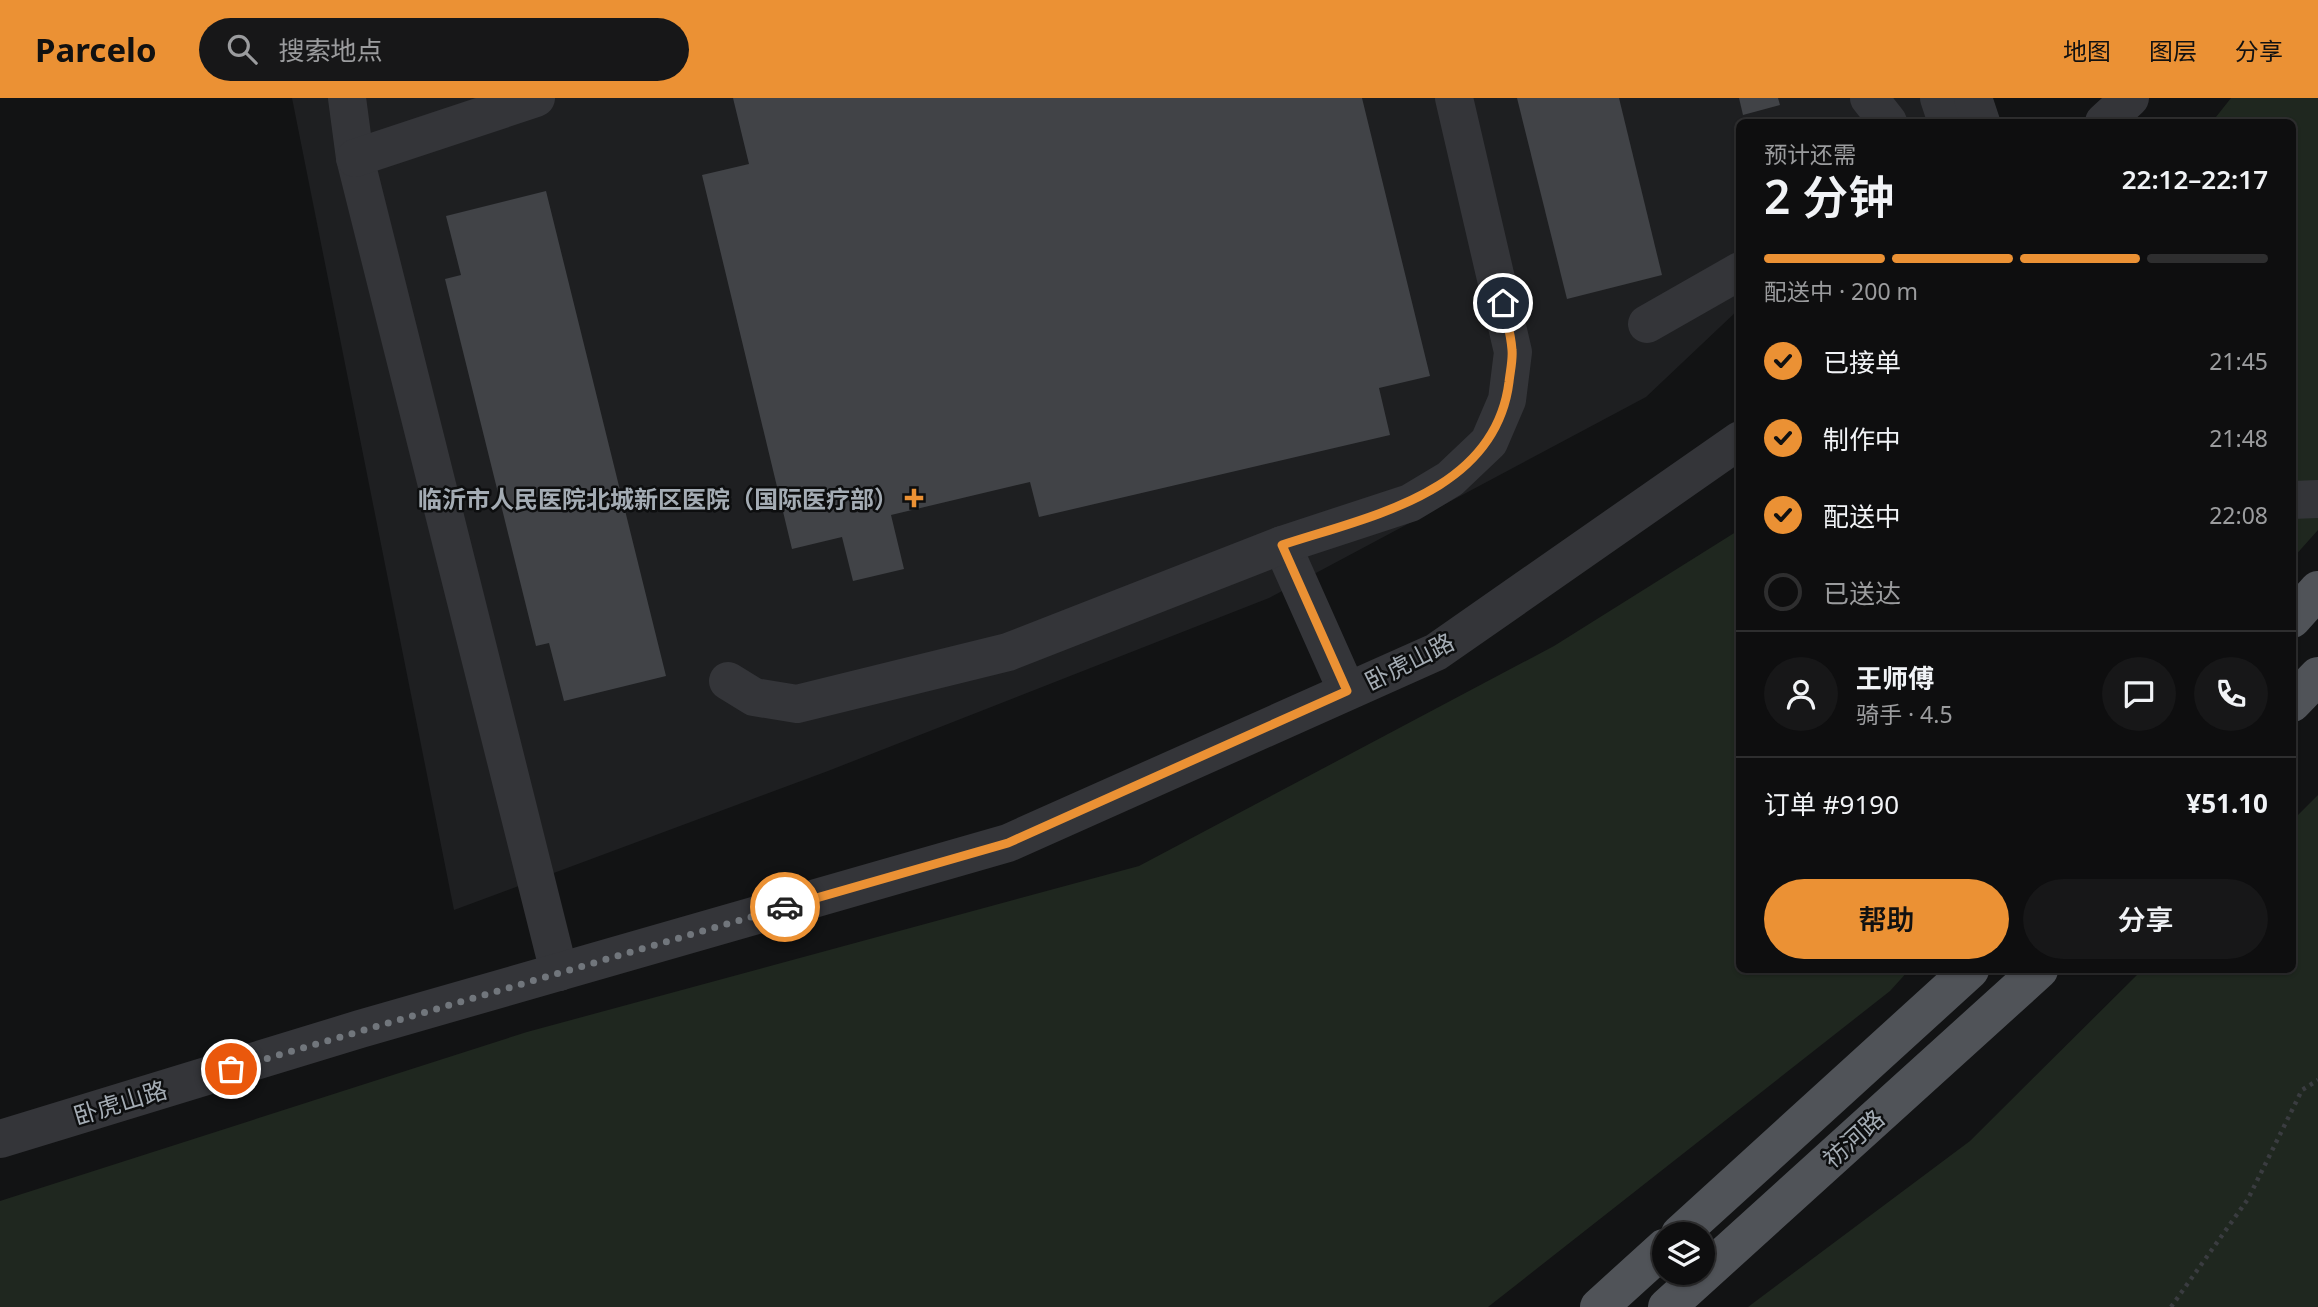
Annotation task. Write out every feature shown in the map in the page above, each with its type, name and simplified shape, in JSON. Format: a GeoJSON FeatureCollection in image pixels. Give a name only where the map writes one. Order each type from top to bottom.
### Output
{"type":"FeatureCollection","features":[{"type":"Feature","properties":{"kind":"main road"},"geometry":{"type":"LineString","coordinates":[[2296,615],[2318,590]]}},
{"type":"Feature","properties":{"kind":"main road"},"geometry":{"type":"LineString","coordinates":[[2296,699],[2318,676]]}},
{"type":"Feature","properties":{"kind":"main road","name":"祊河路"},"geometry":{"type":"LineString","coordinates":[[1693,1222],[1967,973]]}},
{"type":"Feature","properties":{"kind":"main road","name":"祊河路"},"geometry":{"type":"LineString","coordinates":[[1667,1307],[2036,973]]}},
{"type":"Feature","properties":{"kind":"main road"},"geometry":{"type":"LineString","coordinates":[[1599,1307],[1652,1259]]}},
{"type":"Feature","properties":{"kind":"street"},"geometry":{"type":"LineString","coordinates":[[347,98],[355,158],[559,972]]}},
{"type":"Feature","properties":{"kind":"street"},"geometry":{"type":"LineString","coordinates":[[355,158],[536,98]]}},
{"type":"Feature","properties":{"kind":"street"},"geometry":{"type":"LineString","coordinates":[[728,681],[754,697],[797,704],[958,666],[1008,652],[1282,545],[1410,503],[1450,479],[1489,442],[1507,400],[1513,352],[1454,98]]}},
{"type":"Feature","properties":{"kind":"street"},"geometry":{"type":"LineString","coordinates":[[1869,98],[1886,119]]}},
{"type":"Feature","properties":{"kind":"street"},"geometry":{"type":"LineString","coordinates":[[1940,98],[1946,119]]}},
{"type":"Feature","properties":{"kind":"street"},"geometry":{"type":"LineString","coordinates":[[1973,98],[1981,119]]}},
{"type":"Feature","properties":{"kind":"street"},"geometry":{"type":"LineString","coordinates":[[2107,119],[2130,98]]}},
{"type":"Feature","properties":{"kind":"street"},"geometry":{"type":"LineString","coordinates":[[1647,324],[1736,273]]}},
{"type":"Feature","properties":{"kind":"street","name":"卧虎山路"},"geometry":{"type":"LineString","coordinates":[[0,1139],[359,1029],[1008,843],[1436,652],[1736,443]]}},
{"type":"Feature","properties":{"kind":"street"},"geometry":{"type":"LineString","coordinates":[[2296,499],[2318,499]]}},
{"type":"Feature","properties":{"kind":"street"},"geometry":{"type":"LineString","coordinates":[[1282,545],[1347,691]]}},
{"type":"Feature","properties":{"kind":"path"},"geometry":{"type":"LineString","coordinates":[[2171,1307],[2248,1199],[2302,1090],[2318,1080]]}},
{"type":"Feature","properties":{"kind":"shaded area","name":"临沂市人民医院北城新区医院（国际医疗部）"},"geometry":{"type":"Polygon","coordinates":[[[292,98],[1963,98],[1940,119],[1736,119],[1736,312],[1646,397],[1269,598],[828,771],[454,910],[292,98]]]}},
{"type":"Feature","properties":{"kind":"shaded area"},"geometry":{"type":"Polygon","coordinates":[[[2231,98],[2318,98],[2318,530],[2296,555],[2296,119],[2214,119],[2231,98]]]}},
{"type":"Feature","properties":{"kind":"shaded area"},"geometry":{"type":"Polygon","coordinates":[[[1736,532],[1736,973],[1906,973],[1890,991],[1488,1307],[0,1307],[0,1201],[527,1032],[1139,866],[1554,646],[1736,532]]]}},
{"type":"Feature","properties":{"kind":"shaded area"},"geometry":{"type":"Polygon","coordinates":[[[2318,795],[2318,1307],[1748,1307],[1970,1141],[2139,973],[2296,973],[2296,817],[2318,795]]]}},
{"type":"Feature","properties":{"kind":"building"},"geometry":{"type":"Polygon","coordinates":[[[733,98],[1362,98],[1430,376],[1379,388],[1390,435],[1039,517],[1030,482],[891,515],[904,569],[853,581],[842,537],[792,549],[702,175],[749,164],[733,98]]]}},
{"type":"Feature","properties":{"kind":"building"},"geometry":{"type":"Polygon","coordinates":[[[1517,98],[1619,98],[1662,275],[1567,299],[1517,98]]]}},
{"type":"Feature","properties":{"kind":"building"},"geometry":{"type":"Polygon","coordinates":[[[1739,98],[1778,98],[1780,105],[1743,115],[1739,98]]]}},
{"type":"Feature","properties":{"kind":"building"},"geometry":{"type":"Polygon","coordinates":[[[546,191],[666,676],[564,701],[549,643],[536,646],[445,279],[461,275],[446,216],[546,191]]]}},
{"type":"Feature","properties":{"kind":"way so far"},"geometry":{"type":"LineString","coordinates":[[231,1069],[359,1029],[785,907]]}},
{"type":"Feature","properties":{"kind":"place","name":"临沂市人民医院北城新区医院（国际医疗部）"},"geometry":{"type":"Point","coordinates":[914,498]}},
{"type":"Feature","properties":{"kind":"route"},"geometry":{"type":"LineString","coordinates":[[785,907],[1008,843],[1347,691],[1282,545],[1410,503],[1450,479],[1489,442],[1507,400],[1513,352],[1503,303]]}}]}
